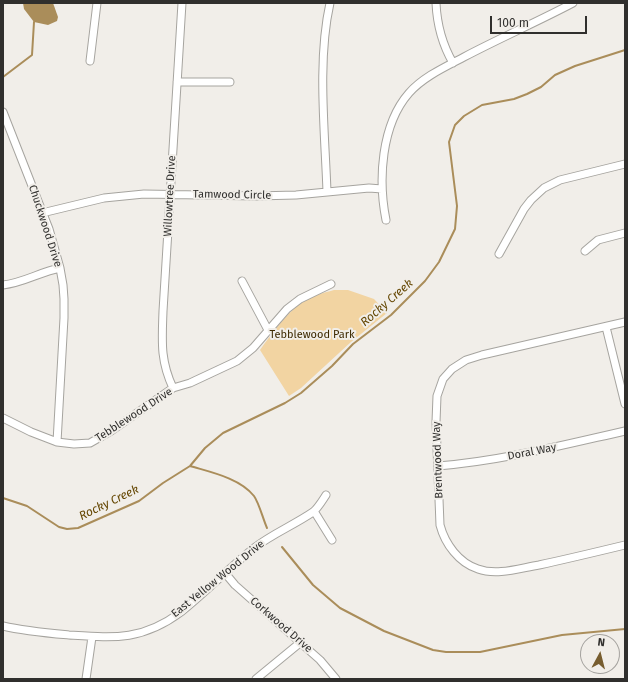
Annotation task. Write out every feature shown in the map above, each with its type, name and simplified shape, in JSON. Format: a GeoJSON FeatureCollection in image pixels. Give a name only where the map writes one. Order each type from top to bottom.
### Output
{"type":"FeatureCollection","features":[{"type":"Feature","properties":{"kind":"street"},"geometry":{"type":"LineString","coordinates":[[90,61],[97,3]]}},
{"type":"Feature","properties":{"kind":"street","name":"Willowtree Drive"},"geometry":{"type":"LineString","coordinates":[[173,388],[166,374],[162,350],[163,304],[182,3]]}},
{"type":"Feature","properties":{"kind":"street"},"geometry":{"type":"LineString","coordinates":[[327,192],[324,71],[326,24],[330,3]]}},
{"type":"Feature","properties":{"kind":"street"},"geometry":{"type":"LineString","coordinates":[[436,3],[436,14],[441,40],[452,63]]}},
{"type":"Feature","properties":{"kind":"street"},"geometry":{"type":"LineString","coordinates":[[386,220],[382,189],[386,139],[389,126],[396,111],[414,87],[452,63],[569,4]]}},
{"type":"Feature","properties":{"kind":"street"},"geometry":{"type":"LineString","coordinates":[[177,82],[230,82]]}},
{"type":"Feature","properties":{"kind":"street","name":"Chuckwood Drive"},"geometry":{"type":"LineString","coordinates":[[3,112],[55,248],[63,284],[64,318],[57,442]]}},
{"type":"Feature","properties":{"kind":"street"},"geometry":{"type":"LineString","coordinates":[[499,254],[524,209],[544,188],[560,180],[625,164]]}},
{"type":"Feature","properties":{"kind":"street","name":"Tamwood Circle"},"geometry":{"type":"LineString","coordinates":[[42,213],[80,203],[144,194],[170,193],[256,196],[296,195],[369,188],[382,189]]}},
{"type":"Feature","properties":{"kind":"street"},"geometry":{"type":"LineString","coordinates":[[585,251],[598,240],[625,233]]}},
{"type":"Feature","properties":{"kind":"street"},"geometry":{"type":"LineString","coordinates":[[3,285],[14,284],[46,271],[60,268]]}},
{"type":"Feature","properties":{"kind":"street"},"geometry":{"type":"LineString","coordinates":[[242,281],[268,330]]}},
{"type":"Feature","properties":{"kind":"street","name":"Tebblewood Drive"},"geometry":{"type":"LineString","coordinates":[[3,418],[31,432],[57,442],[83,444],[97,440],[173,388],[190,383],[237,361],[254,348],[281,315],[293,304],[309,294],[331,284]]}},
{"type":"Feature","properties":{"kind":"street","name":"Brentwood Way"},"geometry":{"type":"LineString","coordinates":[[625,322],[466,360],[452,369],[443,379],[437,396],[436,422],[440,525],[448,544],[463,561],[478,570],[506,571],[625,545]]}},
{"type":"Feature","properties":{"kind":"street"},"geometry":{"type":"LineString","coordinates":[[606,327],[625,404]]}},
{"type":"Feature","properties":{"kind":"street","name":"Doral Way"},"geometry":{"type":"LineString","coordinates":[[438,466],[462,464],[545,449],[625,432]]}},
{"type":"Feature","properties":{"kind":"street","name":"East Yellow Wood Drive"},"geometry":{"type":"LineString","coordinates":[[3,626],[30,631],[92,637],[120,637],[138,634],[152,629],[180,612],[224,573],[265,540],[314,511],[326,496]]}},
{"type":"Feature","properties":{"kind":"street"},"geometry":{"type":"LineString","coordinates":[[314,511],[332,540]]}},
{"type":"Feature","properties":{"kind":"street","name":"Corkwood Drive"},"geometry":{"type":"LineString","coordinates":[[224,573],[235,585],[301,642],[320,660],[336,679]]}},
{"type":"Feature","properties":{"kind":"street"},"geometry":{"type":"LineString","coordinates":[[86,679],[92,637]]}},
{"type":"Feature","properties":{"kind":"street"},"geometry":{"type":"LineString","coordinates":[[256,679],[301,642]]}},
{"type":"Feature","properties":{"kind":"green space","name":"Tebblewood Park"},"geometry":{"type":"Polygon","coordinates":[[[334,290],[348,290],[374,299],[387,313],[351,342],[301,388],[289,396],[260,350],[284,318],[302,302],[313,296],[334,290]]]}},
{"type":"Feature","properties":{"kind":"shaded area"},"geometry":{"type":"Polygon","coordinates":[[[23,3],[53,3],[58,17],[57,21],[48,25],[34,22],[24,9],[23,3]]]}},
{"type":"Feature","properties":{"kind":"waterway"},"geometry":{"type":"LineString","coordinates":[[3,77],[32,55],[34,22]]}},
{"type":"Feature","properties":{"kind":"waterway","name":"Rocky Creek"},"geometry":{"type":"LineString","coordinates":[[3,498],[27,506],[59,527],[67,529],[78,528],[139,501],[163,483],[190,466],[205,448],[223,433],[285,403],[301,393],[332,366],[353,344],[391,315],[425,281],[439,262],[455,229],[457,206],[449,142],[455,125],[464,116],[482,105],[514,99],[541,87],[555,75],[575,66],[625,50]]}},
{"type":"Feature","properties":{"kind":"waterway"},"geometry":{"type":"LineString","coordinates":[[190,466],[224,476],[248,490],[256,499],[267,528]]}},
{"type":"Feature","properties":{"kind":"waterway"},"geometry":{"type":"LineString","coordinates":[[282,547],[313,585],[340,608],[384,631],[433,650],[446,652],[480,652],[562,635],[625,629]]}}]}
